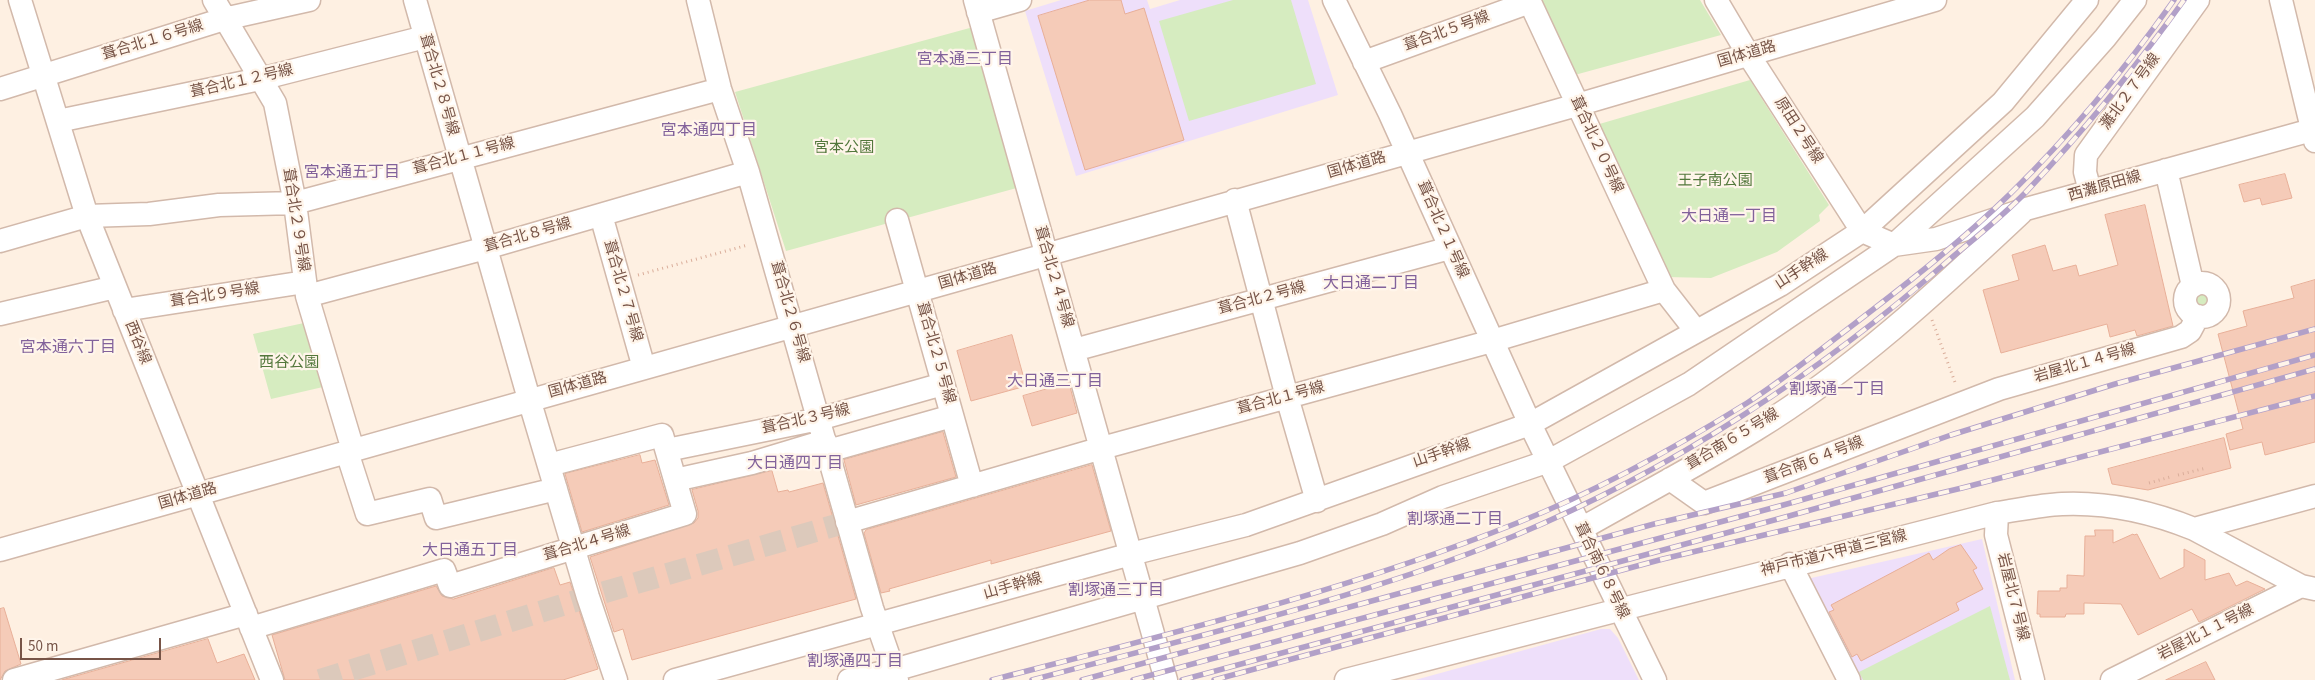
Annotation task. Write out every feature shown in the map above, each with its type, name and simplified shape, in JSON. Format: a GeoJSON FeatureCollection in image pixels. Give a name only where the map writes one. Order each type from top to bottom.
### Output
{"type":"FeatureCollection","features":[{"type":"Feature","properties":{"kind":"street","name":"西谷線"},"geometry":{"type":"LineString","coordinates":[[20,0],[87,216],[272,680]]}},
{"type":"Feature","properties":{"kind":"street","name":"葺合北１６号線"},"geometry":{"type":"LineString","coordinates":[[0,89],[44,75],[219,9],[308,0]]}},
{"type":"Feature","properties":{"kind":"street","name":"葺合北２８号線"},"geometry":{"type":"LineString","coordinates":[[415,0],[529,400],[616,680]]}},
{"type":"Feature","properties":{"kind":"street","name":"葺合北２６号線"},"geometry":{"type":"LineString","coordinates":[[698,0],[720,89],[748,172],[768,240],[877,626],[896,675]]}},
{"type":"Feature","properties":{"kind":"street"},"geometry":{"type":"LineString","coordinates":[[976,6],[1020,0]]}},
{"type":"Feature","properties":{"kind":"street","name":"葺合北２１号線"},"geometry":{"type":"LineString","coordinates":[[1334,0],[1407,151],[1530,424],[1550,461]]}},
{"type":"Feature","properties":{"kind":"street","name":"原田２号線"},"geometry":{"type":"LineString","coordinates":[[1716,0],[1748,54],[1862,231]]}},
{"type":"Feature","properties":{"kind":"street","name":"国体道路"},"geometry":{"type":"LineString","coordinates":[[0,550],[793,327],[1935,0]]}},
{"type":"Feature","properties":{"kind":"street","name":"山手幹線"},"geometry":{"type":"LineString","coordinates":[[675,680],[877,626],[1131,554],[1246,525],[1530,424],[1780,286],[1862,231],[2003,102],[2088,0]]}},
{"type":"Feature","properties":{"kind":"street","name":"山手幹線"},"geometry":{"type":"LineString","coordinates":[[849,680],[896,675],[1300,553],[1382,524],[1443,497],[1550,461],[1689,384],[1894,245],[2035,117],[2105,38],[2135,0]]}},
{"type":"Feature","properties":{"kind":"street","name":"灘北２７号線"},"geometry":{"type":"LineString","coordinates":[[2090,191],[2085,172],[2086,154],[2198,0]]}},
{"type":"Feature","properties":{"kind":"street"},"geometry":{"type":"LineString","coordinates":[[2281,0],[2314,133]]}},
{"type":"Feature","properties":{"kind":"street","name":"葺合北５号線"},"geometry":{"type":"LineString","coordinates":[[1364,62],[1529,1]]}},
{"type":"Feature","properties":{"kind":"street","name":"葺合北２０号線"},"geometry":{"type":"LineString","coordinates":[[1529,1],[1664,290]]}},
{"type":"Feature","properties":{"kind":"street","name":"葺合北２４号線"},"geometry":{"type":"LineString","coordinates":[[976,6],[1166,680]]}},
{"type":"Feature","properties":{"kind":"street","name":"葺合北２９号線"},"geometry":{"type":"LineString","coordinates":[[219,9],[275,103],[294,203],[306,289],[367,514],[430,498],[436,518],[556,489]]}},
{"type":"Feature","properties":{"kind":"street","name":"葺合北１２号線"},"geometry":{"type":"LineString","coordinates":[[58,121],[260,79],[425,37]]}},
{"type":"Feature","properties":{"kind":"street","name":"葺合北１１号線"},"geometry":{"type":"LineString","coordinates":[[0,241],[87,216],[149,214],[219,205],[294,203],[720,89]]}},
{"type":"Feature","properties":{"kind":"street","name":"西灘原田線"},"geometry":{"type":"LineString","coordinates":[[1894,245],[1936,239],[2026,209],[2090,191],[2314,133]]}},
{"type":"Feature","properties":{"kind":"street","name":"岩屋北１４号線"},"geometry":{"type":"LineString","coordinates":[[1964,404],[2000,388],[2181,337],[2194,327],[2198,316],[2190,312],[2186,303],[2187,294],[2193,286],[2166,170]]}},
{"type":"Feature","properties":{"kind":"street","name":"葺合北８号線"},"geometry":{"type":"LineString","coordinates":[[306,289],[486,248],[748,172]]}},
{"type":"Feature","properties":{"kind":"street"},"geometry":{"type":"LineString","coordinates":[[1235,200],[1287,397],[1317,501]]}},
{"type":"Feature","properties":{"kind":"street"},"geometry":{"type":"LineString","coordinates":[[1925,303],[2026,209]]}},
{"type":"Feature","properties":{"kind":"street","name":"葺合北２７号線"},"geometry":{"type":"LineString","coordinates":[[601,214],[644,368]]}},
{"type":"Feature","properties":{"kind":"street","name":"葺合北２５号線"},"geometry":{"type":"LineString","coordinates":[[897,220],[972,486]]}},
{"type":"Feature","properties":{"kind":"street"},"geometry":{"type":"LineString","coordinates":[[1862,231],[1894,245]]}},
{"type":"Feature","properties":{"kind":"street","name":"葺合北２号線"},"geometry":{"type":"LineString","coordinates":[[1074,350],[1450,248]]}},
{"type":"Feature","properties":{"kind":"street"},"geometry":{"type":"LineString","coordinates":[[0,314],[115,287]]}},
{"type":"Feature","properties":{"kind":"street","name":"葺合北９号線"},"geometry":{"type":"LineString","coordinates":[[124,310],[306,289]]}},
{"type":"Feature","properties":{"kind":"street"},"geometry":{"type":"LineString","coordinates":[[1664,290],[1696,331]]}},
{"type":"Feature","properties":{"kind":"street","name":"葺合北１号線"},"geometry":{"type":"LineString","coordinates":[[847,522],[1102,448],[1492,341],[1664,290]]}},
{"type":"Feature","properties":{"kind":"street","name":"葺合南６５号線"},"geometry":{"type":"LineString","coordinates":[[1581,530],[1756,429],[1842,369],[1925,303]]}},
{"type":"Feature","properties":{"kind":"street","name":"葺合北３号線"},"geometry":{"type":"LineString","coordinates":[[666,450],[819,420],[943,384]]}},
{"type":"Feature","properties":{"kind":"street","name":"葺合南６４号線"},"geometry":{"type":"LineString","coordinates":[[1670,478],[1704,503],[1964,404]]}},
{"type":"Feature","properties":{"kind":"street"},"geometry":{"type":"LineString","coordinates":[[675,480],[952,416]]}},
{"type":"Feature","properties":{"kind":"street","name":"葺合北４号線"},"geometry":{"type":"LineString","coordinates":[[14,680],[444,570],[450,586],[685,514],[662,435],[549,465]]}},
{"type":"Feature","properties":{"kind":"street","name":"葺合南６８号線"},"geometry":{"type":"LineString","coordinates":[[1550,461],[1581,530],[1655,680]]}},
{"type":"Feature","properties":{"kind":"street"},"geometry":{"type":"LineString","coordinates":[[2194,528],[2315,496]]}},
{"type":"Feature","properties":{"kind":"street","name":"神戸市道六甲道三宮線"},"geometry":{"type":"LineString","coordinates":[[1346,680],[1790,564],[1997,513],[2061,504],[2100,505],[2157,515],[2194,528],[2308,588]]}},
{"type":"Feature","properties":{"kind":"street","name":"岩屋北７号線"},"geometry":{"type":"LineString","coordinates":[[1997,513],[1996,535],[2033,680]]}},
{"type":"Feature","properties":{"kind":"street"},"geometry":{"type":"LineString","coordinates":[[1790,564],[1849,680]]}},
{"type":"Feature","properties":{"kind":"street","name":"岩屋北１１号線"},"geometry":{"type":"LineString","coordinates":[[2112,680],[2308,588]]}},
{"type":"Feature","properties":{"kind":"path"},"geometry":{"type":"LineString","coordinates":[[619,280],[768,240]]}},
{"type":"Feature","properties":{"kind":"path"},"geometry":{"type":"LineString","coordinates":[[1925,303],[1964,404]]}},
{"type":"Feature","properties":{"kind":"path"},"geometry":{"type":"LineString","coordinates":[[2178,475],[2206,468]]}},
{"type":"Feature","properties":{"kind":"path"},"geometry":{"type":"LineString","coordinates":[[2149,483],[2170,477]]}},
{"type":"Feature","properties":{"kind":"shaded area"},"geometry":{"type":"Polygon","coordinates":[[[1061,0],[1147,0],[1150,9],[1180,0],[1308,0],[1338,95],[1076,176],[1025,11],[1061,0]]]}},
{"type":"Feature","properties":{"kind":"shaded area"},"geometry":{"type":"Polygon","coordinates":[[[1982,539],[2015,680],[1857,680],[1807,579],[1982,539]]]}},
{"type":"Feature","properties":{"kind":"shaded area"},"geometry":{"type":"Polygon","coordinates":[[[1601,629],[1610,629],[1618,638],[1639,680],[1415,680],[1601,629]]]}},
{"type":"Feature","properties":{"kind":"green space"},"geometry":{"type":"Polygon","coordinates":[[[1233,0],[1291,0],[1316,84],[1189,121],[1159,21],[1233,0]]]}},
{"type":"Feature","properties":{"kind":"green space"},"geometry":{"type":"Polygon","coordinates":[[[1536,0],[1700,0],[1721,35],[1571,76],[1536,0]]]}},
{"type":"Feature","properties":{"kind":"green space","name":"宮本公園"},"geometry":{"type":"Polygon","coordinates":[[[977,26],[1024,186],[786,251],[735,92],[977,26]]]}},
{"type":"Feature","properties":{"kind":"green space","name":"王子南公園"},"geometry":{"type":"Polygon","coordinates":[[[1750,80],[1829,205],[1819,215],[1820,221],[1777,252],[1711,278],[1666,277],[1596,125],[1750,80]]]}},
{"type":"Feature","properties":{"kind":"green space"},"geometry":{"type":"Polygon","coordinates":[[[2198,290],[2206,290],[2212,296],[2212,304],[2206,310],[2198,310],[2192,304],[2192,296],[2198,290]]]}},
{"type":"Feature","properties":{"kind":"green space","name":"西谷公園"},"geometry":{"type":"Polygon","coordinates":[[[304,323],[323,387],[271,399],[253,334],[304,323]]]}},
{"type":"Feature","properties":{"kind":"green space"},"geometry":{"type":"Polygon","coordinates":[[[1990,606],[2010,680],[1863,680],[1859,672],[1990,606]]]}},
{"type":"Feature","properties":{"kind":"building"},"geometry":{"type":"Polygon","coordinates":[[[1090,0],[1121,0],[1125,14],[1144,8],[1184,140],[1085,170],[1038,16],[1090,0]]]}},
{"type":"Feature","properties":{"kind":"building"},"geometry":{"type":"Polygon","coordinates":[[[2285,174],[2292,198],[2262,205],[2260,198],[2244,202],[2239,185],[2285,174]]]}},
{"type":"Feature","properties":{"kind":"building"},"geometry":{"type":"Polygon","coordinates":[[[2145,205],[2173,326],[2137,336],[2135,330],[2110,337],[2107,324],[2001,353],[1983,290],[2019,280],[2012,255],[2045,245],[2053,271],[2076,265],[2079,276],[2118,265],[2105,215],[2145,205]]]}},
{"type":"Feature","properties":{"kind":"building"},"geometry":{"type":"Polygon","coordinates":[[[2315,280],[2315,442],[2265,455],[2262,442],[2230,450],[2226,434],[2243,429],[2218,334],[2247,326],[2243,311],[2294,298],[2291,287],[2315,280]]]}},
{"type":"Feature","properties":{"kind":"building"},"geometry":{"type":"Polygon","coordinates":[[[1012,335],[1026,386],[971,401],[957,351],[1012,335]]]}},
{"type":"Feature","properties":{"kind":"building"},"geometry":{"type":"Polygon","coordinates":[[[1069,383],[1077,413],[1032,426],[1023,396],[1069,383]]]}},
{"type":"Feature","properties":{"kind":"building"},"geometry":{"type":"Polygon","coordinates":[[[943,432],[956,477],[856,505],[844,460],[943,432]]]}},
{"type":"Feature","properties":{"kind":"building"},"geometry":{"type":"Polygon","coordinates":[[[2224,438],[2231,468],[2148,490],[2112,484],[2108,469],[2224,438]]]}},
{"type":"Feature","properties":{"kind":"building"},"geometry":{"type":"Polygon","coordinates":[[[640,455],[642,463],[655,460],[669,505],[582,532],[565,474],[640,455]]]}},
{"type":"Feature","properties":{"kind":"building"},"geometry":{"type":"Polygon","coordinates":[[[1092,465],[1111,531],[991,564],[991,560],[889,589],[890,591],[881,593],[864,533],[866,530],[1092,465]]]}},
{"type":"Feature","properties":{"kind":"building"},"geometry":{"type":"Polygon","coordinates":[[[772,471],[778,492],[788,490],[789,492],[823,483],[856,599],[632,660],[623,629],[614,632],[590,557],[694,523],[698,518],[698,511],[692,490],[772,471]]]}},
{"type":"Feature","properties":{"kind":"building"},"geometry":{"type":"Polygon","coordinates":[[[2095,530],[2113,530],[2113,543],[2137,534],[2160,579],[2184,567],[2184,549],[2205,560],[2205,580],[2229,573],[2236,586],[2247,581],[2265,589],[2199,622],[2192,609],[2138,635],[2121,604],[2084,603],[2084,614],[2066,614],[2065,617],[2040,617],[2040,614],[2037,614],[2038,591],[2060,591],[2060,588],[2067,588],[2067,575],[2084,576],[2085,536],[2095,536],[2095,530]]]}},
{"type":"Feature","properties":{"kind":"building"},"geometry":{"type":"Polygon","coordinates":[[[1961,545],[1977,568],[1973,570],[1983,589],[1956,603],[1959,610],[1861,661],[1857,654],[1852,657],[1829,612],[1834,610],[1831,605],[1929,553],[1933,560],[1949,549],[1961,545]]]}},
{"type":"Feature","properties":{"kind":"building"},"geometry":{"type":"Polygon","coordinates":[[[554,568],[560,585],[570,582],[598,669],[563,680],[285,680],[272,635],[436,586],[442,596],[453,599],[554,568]]]}},
{"type":"Feature","properties":{"kind":"building"},"geometry":{"type":"Polygon","coordinates":[[[4,608],[21,664],[5,671],[0,680],[0,609],[4,608]]]}},
{"type":"Feature","properties":{"kind":"building"},"geometry":{"type":"Polygon","coordinates":[[[208,639],[217,663],[244,654],[255,680],[62,680],[208,639]]]}},
{"type":"Feature","properties":{"kind":"building"},"geometry":{"type":"Polygon","coordinates":[[[2206,662],[2215,680],[2166,680],[2206,662]]]}},
{"type":"Feature","properties":{"kind":"tunnel"},"geometry":{"type":"LineString","coordinates":[[320,680],[588,597],[847,522]]}},
{"type":"Feature","properties":{"kind":"railway"},"geometry":{"type":"LineString","coordinates":[[992,680],[1257,610],[1388,570],[1547,511],[1606,483],[1692,436],[1747,403],[1799,366],[1912,279],[1992,211],[2033,171],[2076,124],[2137,51],[2174,0]]}},
{"type":"Feature","properties":{"kind":"railway"},"geometry":{"type":"LineString","coordinates":[[1032,680],[1276,616],[1455,559],[1573,510],[1687,449],[1742,416],[1849,342],[1900,302],[2008,210],[2088,123],[2147,50],[2184,0]]}},
{"type":"Feature","properties":{"kind":"railway"},"geometry":{"type":"LineString","coordinates":[[1082,680],[1654,524],[1786,493],[1951,435],[2115,384],[2315,329]]}},
{"type":"Feature","properties":{"kind":"railway"},"geometry":{"type":"LineString","coordinates":[[1133,680],[1787,504],[2315,355]]}},
{"type":"Feature","properties":{"kind":"railway"},"geometry":{"type":"LineString","coordinates":[[1182,680],[1789,516],[2315,369]]}},
{"type":"Feature","properties":{"kind":"railway"},"geometry":{"type":"LineString","coordinates":[[1214,680],[1663,559],[1962,488],[2315,396]]}},
{"type":"Feature","properties":{"kind":"district","name":"宮本通三丁目"},"geometry":{"type":"Point","coordinates":[965,60]}},
{"type":"Feature","properties":{"kind":"district","name":"宮本通四丁目"},"geometry":{"type":"Point","coordinates":[709,131]}},
{"type":"Feature","properties":{"kind":"district","name":"宮本通五丁目"},"geometry":{"type":"Point","coordinates":[352,173]}},
{"type":"Feature","properties":{"kind":"district","name":"大日通一丁目"},"geometry":{"type":"Point","coordinates":[1729,217]}},
{"type":"Feature","properties":{"kind":"district","name":"大日通二丁目"},"geometry":{"type":"Point","coordinates":[1371,284]}},
{"type":"Feature","properties":{"kind":"district","name":"宮本通六丁目"},"geometry":{"type":"Point","coordinates":[68,348]}},
{"type":"Feature","properties":{"kind":"district","name":"大日通三丁目"},"geometry":{"type":"Point","coordinates":[1055,382]}},
{"type":"Feature","properties":{"kind":"district","name":"割塚通一丁目"},"geometry":{"type":"Point","coordinates":[1837,390]}},
{"type":"Feature","properties":{"kind":"district","name":"大日通四丁目"},"geometry":{"type":"Point","coordinates":[795,464]}},
{"type":"Feature","properties":{"kind":"district","name":"割塚通二丁目"},"geometry":{"type":"Point","coordinates":[1455,520]}},
{"type":"Feature","properties":{"kind":"district","name":"大日通五丁目"},"geometry":{"type":"Point","coordinates":[470,551]}},
{"type":"Feature","properties":{"kind":"district","name":"割塚通三丁目"},"geometry":{"type":"Point","coordinates":[1116,591]}},
{"type":"Feature","properties":{"kind":"district","name":"割塚通四丁目"},"geometry":{"type":"Point","coordinates":[855,662]}}]}
